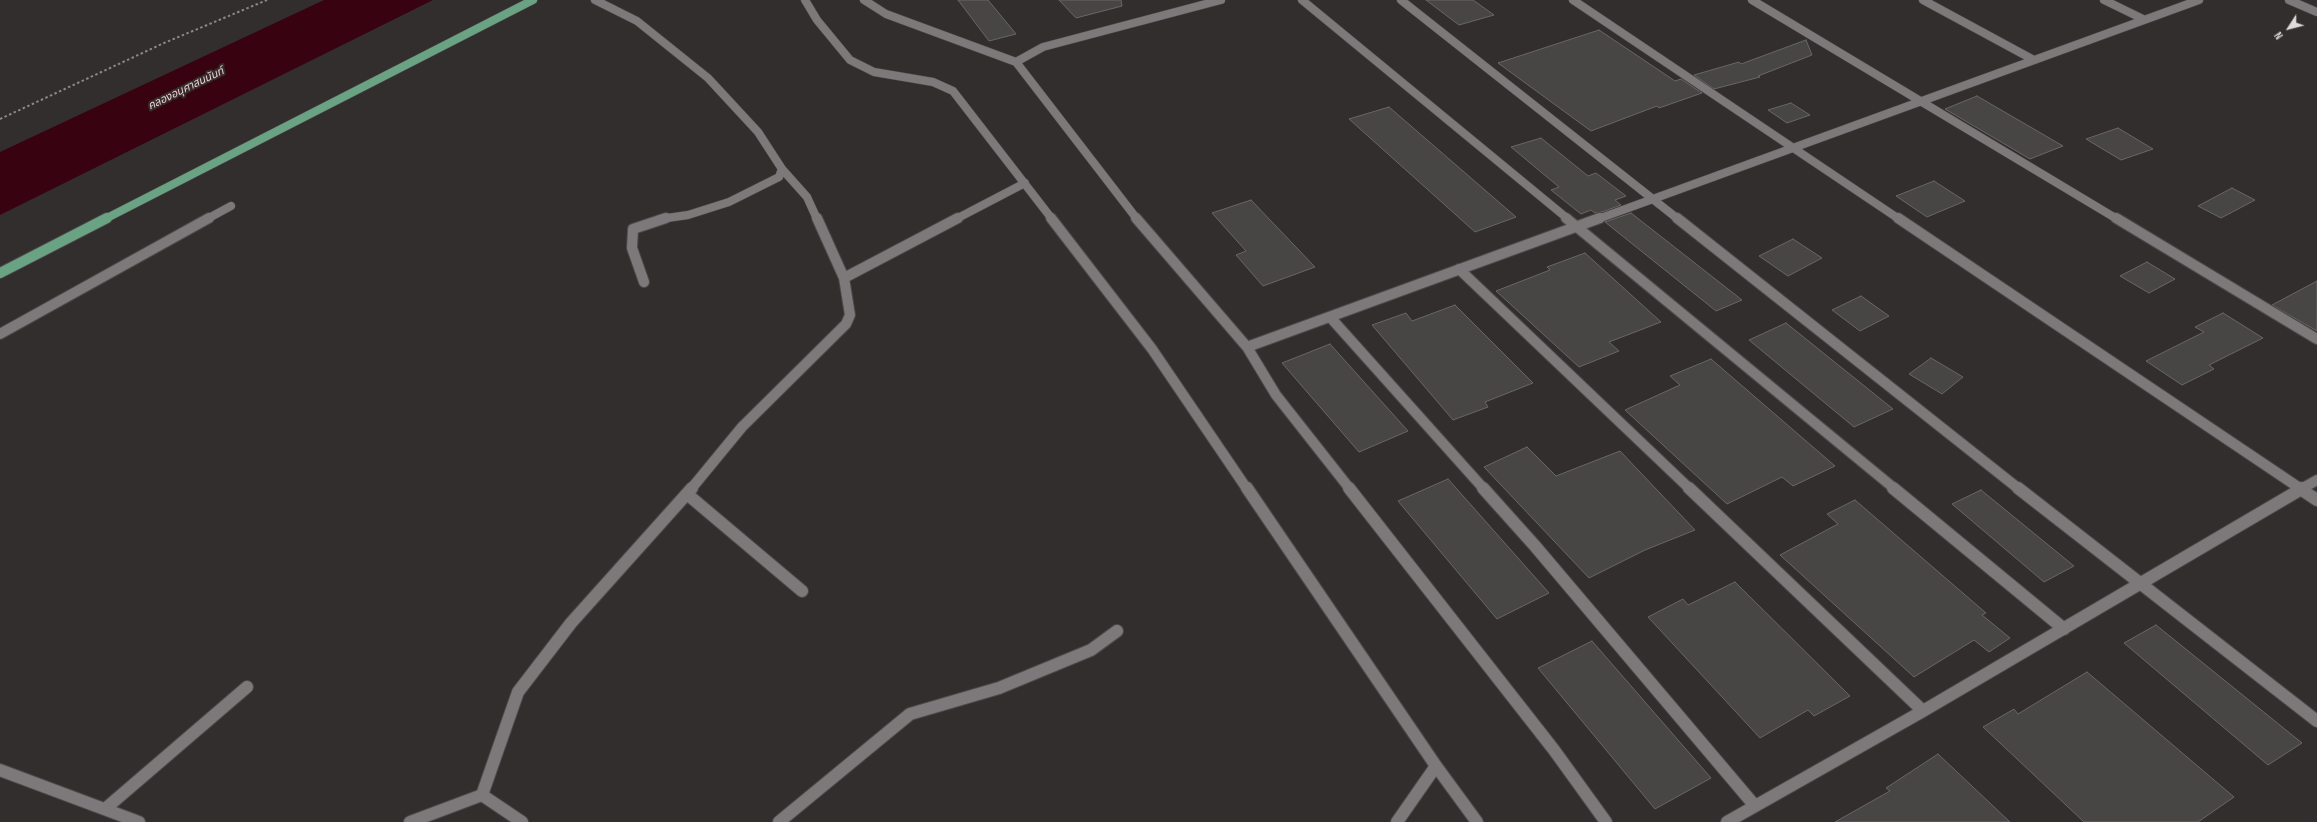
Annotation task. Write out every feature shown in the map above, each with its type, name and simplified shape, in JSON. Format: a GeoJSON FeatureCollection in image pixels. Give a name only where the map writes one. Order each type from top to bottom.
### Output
{"type":"FeatureCollection","features":[{"type":"Feature","properties":{"kind":"main road"},"geometry":{"type":"LineString","coordinates":[[0,273],[533,0]]}},
{"type":"Feature","properties":{"kind":"street"},"geometry":{"type":"LineString","coordinates":[[482,795],[518,692],[571,623],[688,494],[742,427],[846,324],[850,315],[844,278],[807,197],[782,169],[758,132],[708,78],[637,21],[595,0]]}},
{"type":"Feature","properties":{"kind":"street"},"geometry":{"type":"LineString","coordinates":[[804,0],[817,20],[850,60],[874,72],[933,82],[953,91],[1152,349],[1436,766],[1478,822]]}},
{"type":"Feature","properties":{"kind":"street"},"geometry":{"type":"LineString","coordinates":[[864,0],[886,14],[1016,62],[1132,215],[1247,347],[1276,395],[1554,750],[1606,822]]}},
{"type":"Feature","properties":{"kind":"street"},"geometry":{"type":"LineString","coordinates":[[1016,62],[1043,47],[1220,0]]}},
{"type":"Feature","properties":{"kind":"street"},"geometry":{"type":"LineString","coordinates":[[1302,0],[2064,629]]}},
{"type":"Feature","properties":{"kind":"street"},"geometry":{"type":"LineString","coordinates":[[1401,0],[1650,199],[2139,584],[2317,721]]}},
{"type":"Feature","properties":{"kind":"street"},"geometry":{"type":"LineString","coordinates":[[1573,0],[2317,500]]}},
{"type":"Feature","properties":{"kind":"street"},"geometry":{"type":"LineString","coordinates":[[1752,0],[2317,338]]}},
{"type":"Feature","properties":{"kind":"street"},"geometry":{"type":"LineString","coordinates":[[1922,0],[2032,59]]}},
{"type":"Feature","properties":{"kind":"street"},"geometry":{"type":"LineString","coordinates":[[2104,0],[2143,19]]}},
{"type":"Feature","properties":{"kind":"street"},"geometry":{"type":"LineString","coordinates":[[1247,347],[2032,59],[2199,0]]}},
{"type":"Feature","properties":{"kind":"street"},"geometry":{"type":"LineString","coordinates":[[2289,0],[2317,12]]}},
{"type":"Feature","properties":{"kind":"street"},"geometry":{"type":"LineString","coordinates":[[644,282],[632,248],[633,229],[660,219],[688,215],[729,202],[779,177],[782,169]]}},
{"type":"Feature","properties":{"kind":"street"},"geometry":{"type":"LineString","coordinates":[[844,278],[1025,183]]}},
{"type":"Feature","properties":{"kind":"street"},"geometry":{"type":"LineString","coordinates":[[0,334],[231,206]]}},
{"type":"Feature","properties":{"kind":"street"},"geometry":{"type":"LineString","coordinates":[[1459,269],[1923,711]]}},
{"type":"Feature","properties":{"kind":"street"},"geometry":{"type":"LineString","coordinates":[[1330,317],[1535,546],[1755,806]]}},
{"type":"Feature","properties":{"kind":"street"},"geometry":{"type":"LineString","coordinates":[[1727,822],[1923,711],[2317,480]]}},
{"type":"Feature","properties":{"kind":"street"},"geometry":{"type":"LineString","coordinates":[[688,494],[802,591]]}},
{"type":"Feature","properties":{"kind":"street"},"geometry":{"type":"LineString","coordinates":[[779,822],[910,714],[999,688],[1091,650],[1117,631]]}},
{"type":"Feature","properties":{"kind":"street"},"geometry":{"type":"LineString","coordinates":[[105,808],[247,687]]}},
{"type":"Feature","properties":{"kind":"street"},"geometry":{"type":"LineString","coordinates":[[1397,822],[1436,766]]}},
{"type":"Feature","properties":{"kind":"street"},"geometry":{"type":"LineString","coordinates":[[0,770],[139,822]]}},
{"type":"Feature","properties":{"kind":"street"},"geometry":{"type":"LineString","coordinates":[[410,822],[482,795]]}},
{"type":"Feature","properties":{"kind":"street"},"geometry":{"type":"LineString","coordinates":[[482,795],[522,822]]}},
{"type":"Feature","properties":{"kind":"path"},"geometry":{"type":"LineString","coordinates":[[0,119],[164,43],[266,0]]}},
{"type":"Feature","properties":{"kind":"water","name":"คลองอนุศาสนนันท์"},"geometry":{"type":"Polygon","coordinates":[[[324,0],[433,0],[0,215],[0,152],[324,0]]]}},
{"type":"Feature","properties":{"kind":"building"},"geometry":{"type":"Polygon","coordinates":[[[958,0],[988,0],[1016,34],[989,41],[958,0]]]}},
{"type":"Feature","properties":{"kind":"building"},"geometry":{"type":"Polygon","coordinates":[[[1059,0],[1121,0],[1122,6],[1076,18],[1059,0]]]}},
{"type":"Feature","properties":{"kind":"building"},"geometry":{"type":"Polygon","coordinates":[[[1426,0],[1473,0],[1494,15],[1459,25],[1426,0]]]}},
{"type":"Feature","properties":{"kind":"building"},"geometry":{"type":"Polygon","coordinates":[[[1599,30],[1675,81],[1681,79],[1702,93],[1659,108],[1657,106],[1591,131],[1498,63],[1599,30]]]}},
{"type":"Feature","properties":{"kind":"building"},"geometry":{"type":"Polygon","coordinates":[[[1806,40],[1812,55],[1758,76],[1760,77],[1714,89],[1694,75],[1739,62],[1741,64],[1806,40]]]}},
{"type":"Feature","properties":{"kind":"building"},"geometry":{"type":"Polygon","coordinates":[[[1977,96],[2063,146],[2030,159],[1945,109],[1977,96]]]}},
{"type":"Feature","properties":{"kind":"building"},"geometry":{"type":"Polygon","coordinates":[[[1791,103],[1810,115],[1787,123],[1768,110],[1791,103]]]}},
{"type":"Feature","properties":{"kind":"building"},"geometry":{"type":"Polygon","coordinates":[[[1389,107],[1516,217],[1475,232],[1349,119],[1389,107]]]}},
{"type":"Feature","properties":{"kind":"building"},"geometry":{"type":"Polygon","coordinates":[[[2118,128],[2153,149],[2121,160],[2086,139],[2118,128]]]}},
{"type":"Feature","properties":{"kind":"building"},"geometry":{"type":"Polygon","coordinates":[[[1541,138],[1588,176],[1596,173],[1626,196],[1615,200],[1621,205],[1602,212],[1595,213],[1591,210],[1581,214],[1551,190],[1559,187],[1511,147],[1541,138]]]}},
{"type":"Feature","properties":{"kind":"building"},"geometry":{"type":"Polygon","coordinates":[[[1934,181],[1965,201],[1927,217],[1896,196],[1934,181]]]}},
{"type":"Feature","properties":{"kind":"building"},"geometry":{"type":"Polygon","coordinates":[[[2232,188],[2255,200],[2221,218],[2198,206],[2232,188]]]}},
{"type":"Feature","properties":{"kind":"building"},"geometry":{"type":"Polygon","coordinates":[[[1251,200],[1315,267],[1263,286],[1236,255],[1246,251],[1212,213],[1251,200]]]}},
{"type":"Feature","properties":{"kind":"building"},"geometry":{"type":"Polygon","coordinates":[[[1631,213],[1742,300],[1716,311],[1605,222],[1631,213]]]}},
{"type":"Feature","properties":{"kind":"building"},"geometry":{"type":"Polygon","coordinates":[[[1793,239],[1822,258],[1788,276],[1759,256],[1793,239]]]}},
{"type":"Feature","properties":{"kind":"building"},"geometry":{"type":"Polygon","coordinates":[[[1585,253],[1661,322],[1609,342],[1619,351],[1579,367],[1496,291],[1550,270],[1547,267],[1585,253]]]}},
{"type":"Feature","properties":{"kind":"building"},"geometry":{"type":"Polygon","coordinates":[[[2147,262],[2175,279],[2149,293],[2120,276],[2147,262]]]}},
{"type":"Feature","properties":{"kind":"building"},"geometry":{"type":"Polygon","coordinates":[[[2317,281],[2317,331],[2272,305],[2317,281]]]}},
{"type":"Feature","properties":{"kind":"building"},"geometry":{"type":"Polygon","coordinates":[[[1861,296],[1889,316],[1860,331],[1832,310],[1861,296]]]}},
{"type":"Feature","properties":{"kind":"building"},"geometry":{"type":"Polygon","coordinates":[[[1455,305],[1533,383],[1485,402],[1488,407],[1453,420],[1372,325],[1406,313],[1412,321],[1455,305]]]}},
{"type":"Feature","properties":{"kind":"building"},"geometry":{"type":"Polygon","coordinates":[[[2223,313],[2263,338],[2209,365],[2214,369],[2182,385],[2146,361],[2204,332],[2195,327],[2223,313]]]}},
{"type":"Feature","properties":{"kind":"building"},"geometry":{"type":"Polygon","coordinates":[[[1786,323],[1893,409],[1854,427],[1749,340],[1786,323]]]}},
{"type":"Feature","properties":{"kind":"building"},"geometry":{"type":"Polygon","coordinates":[[[1330,344],[1408,431],[1359,452],[1282,363],[1330,344]]]}},
{"type":"Feature","properties":{"kind":"building"},"geometry":{"type":"Polygon","coordinates":[[[1931,358],[1963,377],[1942,394],[1909,374],[1931,358]]]}},
{"type":"Feature","properties":{"kind":"building"},"geometry":{"type":"Polygon","coordinates":[[[1711,359],[1835,466],[1793,486],[1782,477],[1727,504],[1625,410],[1680,385],[1670,376],[1711,359]]]}},
{"type":"Feature","properties":{"kind":"building"},"geometry":{"type":"Polygon","coordinates":[[[1527,447],[1556,476],[1620,451],[1695,530],[1645,550],[1589,578],[1484,467],[1527,447]]]}},
{"type":"Feature","properties":{"kind":"building"},"geometry":{"type":"Polygon","coordinates":[[[1448,479],[1549,593],[1497,619],[1398,501],[1448,479]]]}},
{"type":"Feature","properties":{"kind":"building"},"geometry":{"type":"Polygon","coordinates":[[[1981,490],[2074,566],[2044,582],[1952,504],[1981,490]]]}},
{"type":"Feature","properties":{"kind":"building"},"geometry":{"type":"Polygon","coordinates":[[[1855,500],[1986,613],[1982,615],[2010,638],[1989,652],[1974,640],[1914,677],[1780,555],[1838,524],[1827,514],[1855,500]]]}},
{"type":"Feature","properties":{"kind":"building"},"geometry":{"type":"Polygon","coordinates":[[[1735,582],[1850,696],[1814,716],[1808,710],[1760,738],[1648,617],[1683,599],[1688,605],[1735,582]]]}},
{"type":"Feature","properties":{"kind":"building"},"geometry":{"type":"Polygon","coordinates":[[[2156,625],[2302,743],[2268,765],[2124,643],[2156,625]]]}},
{"type":"Feature","properties":{"kind":"building"},"geometry":{"type":"Polygon","coordinates":[[[1592,641],[1711,778],[1655,809],[1538,668],[1592,641]]]}},
{"type":"Feature","properties":{"kind":"building"},"geometry":{"type":"Polygon","coordinates":[[[2087,672],[2234,797],[2198,822],[2084,822],[1983,727],[2014,709],[2018,714],[2087,672]]]}},
{"type":"Feature","properties":{"kind":"building"},"geometry":{"type":"Polygon","coordinates":[[[1938,754],[2010,822],[1835,822],[1890,791],[1886,788],[1938,754]]]}}]}
